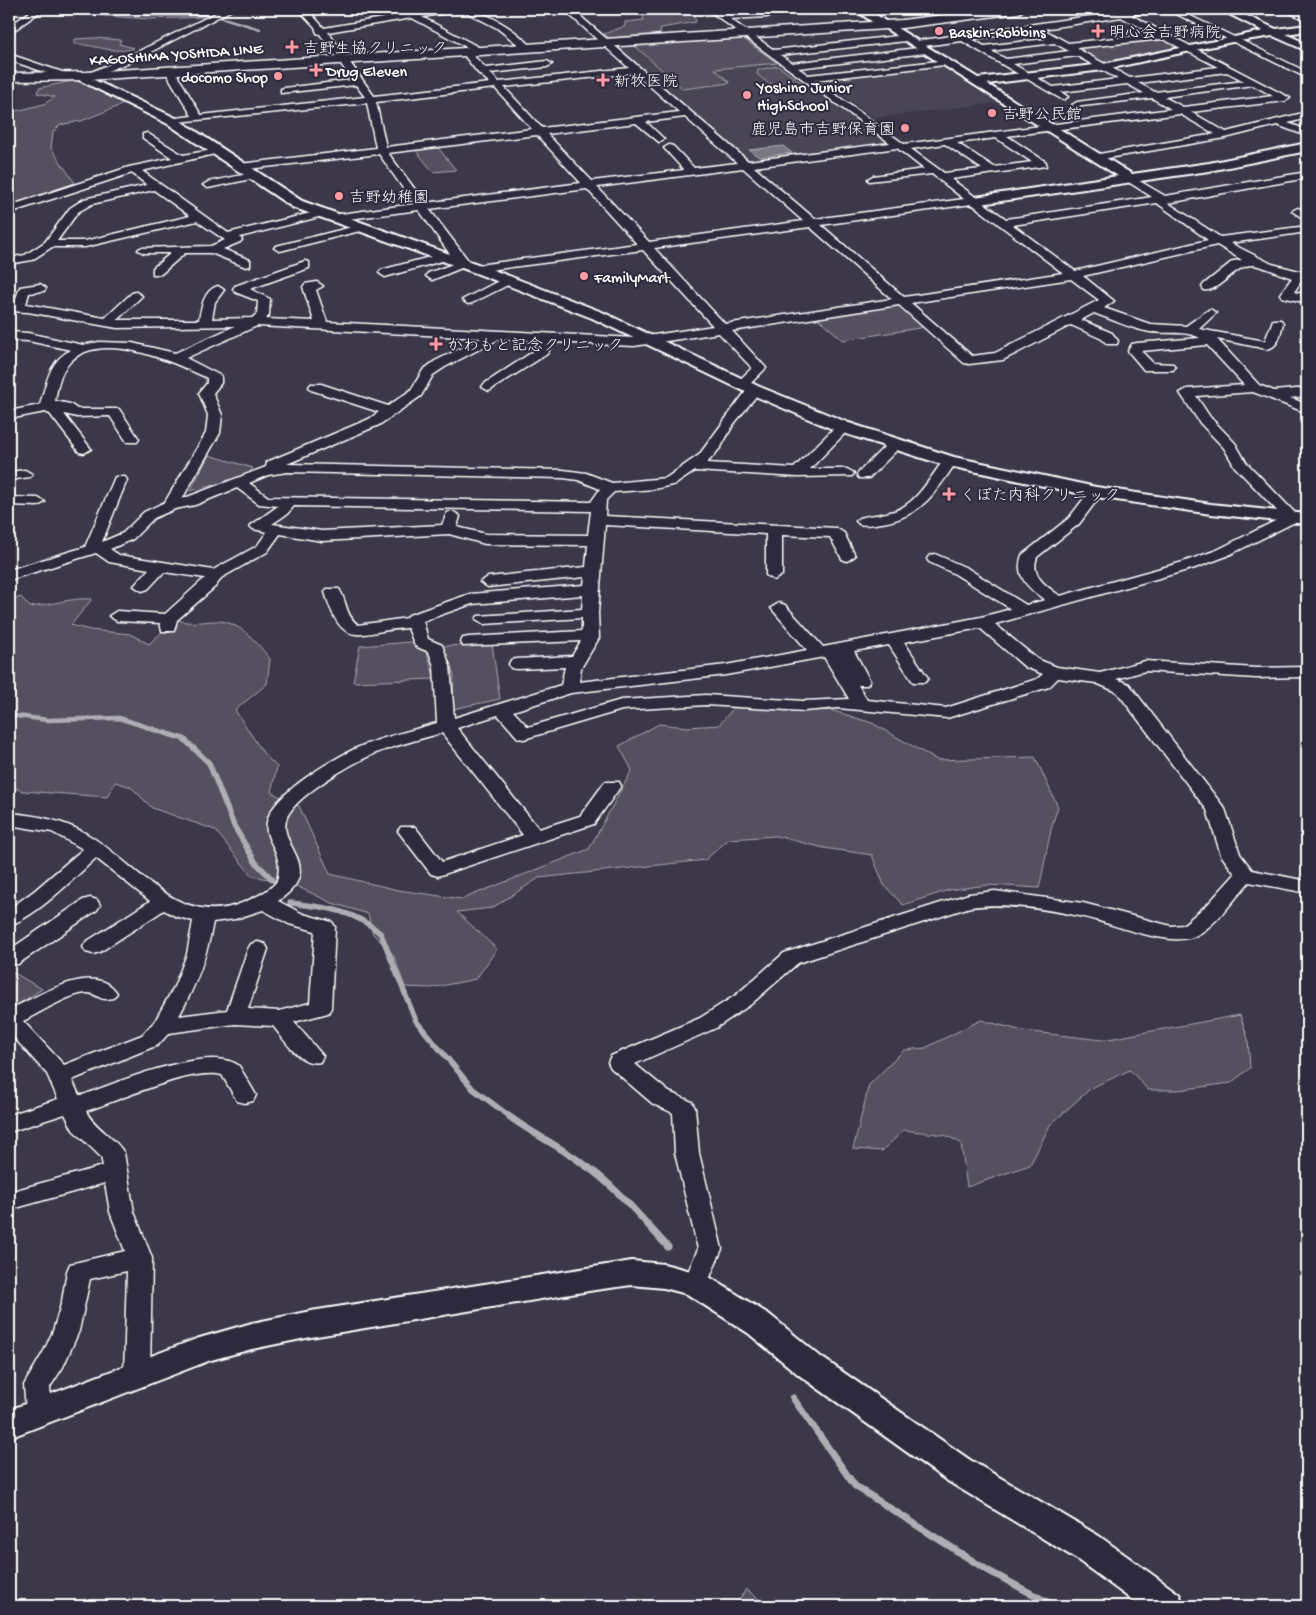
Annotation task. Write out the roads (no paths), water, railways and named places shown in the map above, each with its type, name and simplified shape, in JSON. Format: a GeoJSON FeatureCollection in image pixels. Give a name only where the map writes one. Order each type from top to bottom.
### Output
{"type":"FeatureCollection","features":[{"type":"Feature","properties":{"kind":"main road"},"geometry":{"type":"LineString","coordinates":[[860,9],[885,25]]}},
{"type":"Feature","properties":{"kind":"main road","name":"KAGOSHIMA YOSHIDA LINE"},"geometry":{"type":"LineString","coordinates":[[885,25],[995,9]]}},
{"type":"Feature","properties":{"kind":"main road","name":"KAGOSHIMA YOSHIDA LINE"},"geometry":{"type":"LineString","coordinates":[[9,77],[77,76],[170,71],[885,25],[1019,9]]}},
{"type":"Feature","properties":{"kind":"street"},"geometry":{"type":"LineString","coordinates":[[10,29],[37,11],[29,9]]}},
{"type":"Feature","properties":{"kind":"street"},"geometry":{"type":"LineString","coordinates":[[77,76],[132,58],[230,9]]}},
{"type":"Feature","properties":{"kind":"street"},"geometry":{"type":"LineString","coordinates":[[302,9],[371,99],[382,151],[468,265]]}},
{"type":"Feature","properties":{"kind":"street"},"geometry":{"type":"LineString","coordinates":[[400,9],[481,51]]}},
{"type":"Feature","properties":{"kind":"street"},"geometry":{"type":"LineString","coordinates":[[320,31],[452,9]]}},
{"type":"Feature","properties":{"kind":"street"},"geometry":{"type":"LineString","coordinates":[[464,9],[500,26],[528,48]]}},
{"type":"Feature","properties":{"kind":"street"},"geometry":{"type":"LineString","coordinates":[[567,9],[969,360],[998,357],[1108,302],[900,146],[711,9]]}},
{"type":"Feature","properties":{"kind":"street"},"geometry":{"type":"LineString","coordinates":[[722,17],[767,14],[760,9]]}},
{"type":"Feature","properties":{"kind":"street"},"geometry":{"type":"LineString","coordinates":[[771,53],[965,39],[1154,9]]}},
{"type":"Feature","properties":{"kind":"street"},"geometry":{"type":"LineString","coordinates":[[1170,9],[1307,75]]}},
{"type":"Feature","properties":{"kind":"street"},"geometry":{"type":"LineString","coordinates":[[1224,9],[1307,48]]}},
{"type":"Feature","properties":{"kind":"street"},"geometry":{"type":"LineString","coordinates":[[1289,10],[1307,10]]}},
{"type":"Feature","properties":{"kind":"street"},"geometry":{"type":"LineString","coordinates":[[1289,10],[1307,18]]}},
{"type":"Feature","properties":{"kind":"street"},"geometry":{"type":"LineString","coordinates":[[1078,12],[1091,19]]}},
{"type":"Feature","properties":{"kind":"street"},"geometry":{"type":"LineString","coordinates":[[1122,14],[1218,63],[1231,65],[1254,82],[1296,103]]}},
{"type":"Feature","properties":{"kind":"street"},"geometry":{"type":"LineString","coordinates":[[885,25],[1164,200]]}},
{"type":"Feature","properties":{"kind":"street"},"geometry":{"type":"LineString","coordinates":[[1034,28],[1225,135]]}},
{"type":"Feature","properties":{"kind":"street"},"geometry":{"type":"LineString","coordinates":[[977,82],[1103,67],[1232,39],[1307,28]]}},
{"type":"Feature","properties":{"kind":"street"},"geometry":{"type":"LineString","coordinates":[[1067,46],[1163,36]]}},
{"type":"Feature","properties":{"kind":"street"},"geometry":{"type":"LineString","coordinates":[[965,39],[1103,121]]}},
{"type":"Feature","properties":{"kind":"street"},"geometry":{"type":"LineString","coordinates":[[983,49],[1056,40]]}},
{"type":"Feature","properties":{"kind":"street"},"geometry":{"type":"LineString","coordinates":[[789,66],[916,44]]}},
{"type":"Feature","properties":{"kind":"street"},"geometry":{"type":"LineString","coordinates":[[9,575],[95,549],[128,536],[150,515],[171,505],[190,502],[265,471],[286,468],[563,474],[581,476],[610,488],[671,481],[704,458],[716,444],[759,368],[466,52]]}},
{"type":"Feature","properties":{"kind":"street"},"geometry":{"type":"LineString","coordinates":[[1005,62],[1078,53]]}},
{"type":"Feature","properties":{"kind":"street"},"geometry":{"type":"LineString","coordinates":[[9,57],[77,76],[172,121],[252,176],[297,204],[319,214],[468,265],[597,315],[748,387],[843,427],[950,460],[1096,492],[1211,509],[1300,518]]}},
{"type":"Feature","properties":{"kind":"street"},"geometry":{"type":"LineString","coordinates":[[1252,59],[1269,57]]}},
{"type":"Feature","properties":{"kind":"street"},"geometry":{"type":"LineString","coordinates":[[807,78],[944,62]]}},
{"type":"Feature","properties":{"kind":"street"},"geometry":{"type":"LineString","coordinates":[[482,71],[547,64]]}},
{"type":"Feature","properties":{"kind":"street"},"geometry":{"type":"LineString","coordinates":[[1052,90],[1128,81],[1231,65]]}},
{"type":"Feature","properties":{"kind":"street"},"geometry":{"type":"LineString","coordinates":[[172,121],[637,70]]}},
{"type":"Feature","properties":{"kind":"street"},"geometry":{"type":"LineString","coordinates":[[170,71],[198,118]]}},
{"type":"Feature","properties":{"kind":"street"},"geometry":{"type":"LineString","coordinates":[[284,91],[357,82]]}},
{"type":"Feature","properties":{"kind":"street"},"geometry":{"type":"LineString","coordinates":[[1077,105],[1254,82]]}},
{"type":"Feature","properties":{"kind":"street"},"geometry":{"type":"LineString","coordinates":[[333,218],[1182,111],[1296,103]]}},
{"type":"Feature","properties":{"kind":"street"},"geometry":{"type":"LineString","coordinates":[[240,167],[688,114]]}},
{"type":"Feature","properties":{"kind":"street"},"geometry":{"type":"LineString","coordinates":[[1097,157],[1225,135],[1307,115]]}},
{"type":"Feature","properties":{"kind":"street"},"geometry":{"type":"LineString","coordinates":[[638,120],[660,139]]}},
{"type":"Feature","properties":{"kind":"street"},"geometry":{"type":"LineString","coordinates":[[1280,123],[1307,132]]}},
{"type":"Feature","properties":{"kind":"street"},"geometry":{"type":"LineString","coordinates":[[873,179],[1042,164],[997,134]]}},
{"type":"Feature","properties":{"kind":"street"},"geometry":{"type":"LineString","coordinates":[[147,136],[180,158]]}},
{"type":"Feature","properties":{"kind":"street"},"geometry":{"type":"LineString","coordinates":[[947,140],[991,170]]}},
{"type":"Feature","properties":{"kind":"street"},"geometry":{"type":"LineString","coordinates":[[432,276],[468,265],[645,246],[1132,179],[1209,167],[1307,147]]}},
{"type":"Feature","properties":{"kind":"street"},"geometry":{"type":"LineString","coordinates":[[668,148],[692,172]]}},
{"type":"Feature","properties":{"kind":"street"},"geometry":{"type":"LineString","coordinates":[[9,210],[132,169],[215,151]]}},
{"type":"Feature","properties":{"kind":"street"},"geometry":{"type":"LineString","coordinates":[[132,169],[226,237],[319,214]]}},
{"type":"Feature","properties":{"kind":"street"},"geometry":{"type":"LineString","coordinates":[[208,185],[252,176]]}},
{"type":"Feature","properties":{"kind":"street"},"geometry":{"type":"LineString","coordinates":[[1003,223],[1305,178]]}},
{"type":"Feature","properties":{"kind":"street"},"geometry":{"type":"LineString","coordinates":[[9,261],[28,258],[49,244],[74,210],[88,201],[156,186]]}},
{"type":"Feature","properties":{"kind":"street"},"geometry":{"type":"LineString","coordinates":[[1164,200],[1162,204],[1218,241],[1255,261],[1303,276],[1286,294],[1307,299]]}},
{"type":"Feature","properties":{"kind":"street"},"geometry":{"type":"LineString","coordinates":[[1116,218],[1172,210]]}},
{"type":"Feature","properties":{"kind":"street"},"geometry":{"type":"LineString","coordinates":[[49,244],[85,244],[199,217]]}},
{"type":"Feature","properties":{"kind":"street"},"geometry":{"type":"LineString","coordinates":[[128,244],[210,224]]}},
{"type":"Feature","properties":{"kind":"street"},"geometry":{"type":"LineString","coordinates":[[280,248],[360,228]]}},
{"type":"Feature","properties":{"kind":"street"},"geometry":{"type":"LineString","coordinates":[[40,288],[24,290],[14,307],[108,322],[155,325],[205,322],[321,324],[634,342],[1073,275],[1218,241],[1307,229]]}},
{"type":"Feature","properties":{"kind":"street"},"geometry":{"type":"LineString","coordinates":[[144,250],[213,250],[236,240],[232,235]]}},
{"type":"Feature","properties":{"kind":"street"},"geometry":{"type":"LineString","coordinates":[[213,250],[246,263]]}},
{"type":"Feature","properties":{"kind":"street"},"geometry":{"type":"LineString","coordinates":[[157,271],[180,251]]}},
{"type":"Feature","properties":{"kind":"street"},"geometry":{"type":"LineString","coordinates":[[385,273],[445,257]]}},
{"type":"Feature","properties":{"kind":"street"},"geometry":{"type":"LineString","coordinates":[[1208,287],[1237,264],[1255,261]]}},
{"type":"Feature","properties":{"kind":"street"},"geometry":{"type":"LineString","coordinates":[[175,358],[255,322],[263,315],[264,299],[239,288],[305,265]]}},
{"type":"Feature","properties":{"kind":"street"},"geometry":{"type":"LineString","coordinates":[[468,300],[508,280]]}},
{"type":"Feature","properties":{"kind":"street"},"geometry":{"type":"LineString","coordinates":[[316,286],[308,287],[321,324]]}},
{"type":"Feature","properties":{"kind":"street"},"geometry":{"type":"LineString","coordinates":[[205,322],[209,301],[218,290]]}},
{"type":"Feature","properties":{"kind":"street"},"geometry":{"type":"LineString","coordinates":[[108,322],[136,296]]}},
{"type":"Feature","properties":{"kind":"street"},"geometry":{"type":"LineString","coordinates":[[1094,309],[1149,328],[1192,330],[1267,345],[1271,344],[1277,323]]}},
{"type":"Feature","properties":{"kind":"street"},"geometry":{"type":"LineString","coordinates":[[1192,330],[1210,313]]}},
{"type":"Feature","properties":{"kind":"street"},"geometry":{"type":"LineString","coordinates":[[1071,320],[1107,336],[1112,341]]}},
{"type":"Feature","properties":{"kind":"street"},"geometry":{"type":"LineString","coordinates":[[153,350],[151,334],[155,325]]}},
{"type":"Feature","properties":{"kind":"street"},"geometry":{"type":"LineString","coordinates":[[1192,330],[1212,341],[1254,388],[1270,396],[1307,409]]}},
{"type":"Feature","properties":{"kind":"street"},"geometry":{"type":"LineString","coordinates":[[265,471],[272,465],[302,451],[374,422],[416,393],[428,373],[440,364],[499,334]]}},
{"type":"Feature","properties":{"kind":"street"},"geometry":{"type":"LineString","coordinates":[[9,336],[28,337],[82,349],[101,346],[153,350],[214,376],[214,383],[206,393],[215,415],[213,433],[171,505]]}},
{"type":"Feature","properties":{"kind":"street"},"geometry":{"type":"LineString","coordinates":[[489,387],[542,351],[550,336]]}},
{"type":"Feature","properties":{"kind":"street"},"geometry":{"type":"LineString","coordinates":[[1168,367],[1149,367],[1134,351],[1137,347],[1212,341]]}},
{"type":"Feature","properties":{"kind":"street"},"geometry":{"type":"LineString","coordinates":[[47,406],[60,367],[82,349]]}},
{"type":"Feature","properties":{"kind":"street"},"geometry":{"type":"LineString","coordinates":[[316,387],[390,411]]}},
{"type":"Feature","properties":{"kind":"street"},"geometry":{"type":"LineString","coordinates":[[1254,388],[1187,394],[1205,420],[1230,446],[1240,464],[1300,518]]}},
{"type":"Feature","properties":{"kind":"street"},"geometry":{"type":"LineString","coordinates":[[1270,396],[1307,392]]}},
{"type":"Feature","properties":{"kind":"street"},"geometry":{"type":"LineString","coordinates":[[47,406],[55,411],[84,449]]}},
{"type":"Feature","properties":{"kind":"street"},"geometry":{"type":"LineString","coordinates":[[9,415],[47,406],[65,407],[69,412],[77,413],[114,412],[132,439]]}},
{"type":"Feature","properties":{"kind":"street"},"geometry":{"type":"LineString","coordinates":[[798,473],[843,427]]}},
{"type":"Feature","properties":{"kind":"street"},"geometry":{"type":"LineString","coordinates":[[864,475],[895,444]]}},
{"type":"Feature","properties":{"kind":"street"},"geometry":{"type":"LineString","coordinates":[[864,521],[893,516],[904,512],[914,505],[950,460]]}},
{"type":"Feature","properties":{"kind":"street"},"geometry":{"type":"LineString","coordinates":[[690,466],[798,473],[847,473]]}},
{"type":"Feature","properties":{"kind":"street"},"geometry":{"type":"LineString","coordinates":[[9,476],[25,474]]}},
{"type":"Feature","properties":{"kind":"street"},"geometry":{"type":"LineString","coordinates":[[95,549],[120,480]]}},
{"type":"Feature","properties":{"kind":"street"},"geometry":{"type":"LineString","coordinates":[[238,482],[264,501],[455,503],[836,533],[847,556]]}},
{"type":"Feature","properties":{"kind":"street"},"geometry":{"type":"LineString","coordinates":[[569,688],[573,668],[591,636],[590,613],[595,571],[597,514],[603,493],[610,488]]}},
{"type":"Feature","properties":{"kind":"street"},"geometry":{"type":"LineString","coordinates":[[1057,601],[1036,587],[1029,578],[1026,562],[1030,555],[1074,520],[1096,492]]}},
{"type":"Feature","properties":{"kind":"street"},"geometry":{"type":"LineString","coordinates":[[9,501],[38,502]]}},
{"type":"Feature","properties":{"kind":"street"},"geometry":{"type":"LineString","coordinates":[[290,501],[282,511],[258,526],[322,536],[449,529],[485,538],[597,540]]}},
{"type":"Feature","properties":{"kind":"street"},"geometry":{"type":"LineString","coordinates":[[449,529],[455,503]]}},
{"type":"Feature","properties":{"kind":"street"},"geometry":{"type":"LineString","coordinates":[[9,819],[63,829],[96,848],[177,910],[216,916],[238,913],[264,902],[285,886],[290,869],[290,856],[277,833],[276,821],[280,810],[294,797],[352,756],[370,749],[569,688],[726,670],[983,622],[1189,565],[1222,553],[1300,518]]}},
{"type":"Feature","properties":{"kind":"street"},"geometry":{"type":"LineString","coordinates":[[774,529],[774,575]]}},
{"type":"Feature","properties":{"kind":"street"},"geometry":{"type":"LineString","coordinates":[[117,616],[169,624],[210,584],[215,575],[262,549],[276,530]]}},
{"type":"Feature","properties":{"kind":"street"},"geometry":{"type":"LineString","coordinates":[[95,549],[115,559],[159,568],[215,575]]}},
{"type":"Feature","properties":{"kind":"street"},"geometry":{"type":"LineString","coordinates":[[935,559],[961,571],[1023,610]]}},
{"type":"Feature","properties":{"kind":"street"},"geometry":{"type":"LineString","coordinates":[[142,586],[159,568]]}},
{"type":"Feature","properties":{"kind":"street"},"geometry":{"type":"LineString","coordinates":[[488,582],[595,571]]}},
{"type":"Feature","properties":{"kind":"street"},"geometry":{"type":"LineString","coordinates":[[535,837],[446,726],[442,666],[436,649],[421,642],[414,623],[415,618],[470,599],[593,589]]}},
{"type":"Feature","properties":{"kind":"street"},"geometry":{"type":"LineString","coordinates":[[333,592],[341,619],[354,630],[363,631],[402,622],[414,623]]}},
{"type":"Feature","properties":{"kind":"street"},"geometry":{"type":"LineString","coordinates":[[779,608],[831,651],[861,681]]}},
{"type":"Feature","properties":{"kind":"street"},"geometry":{"type":"LineString","coordinates":[[484,619],[590,613]]}},
{"type":"Feature","properties":{"kind":"street"},"geometry":{"type":"LineString","coordinates":[[983,622],[1031,663],[1054,672],[1100,678],[1123,688],[1156,727],[1216,809],[1231,855],[1245,874],[1261,879],[1307,887]]}},
{"type":"Feature","properties":{"kind":"street"},"geometry":{"type":"LineString","coordinates":[[468,642],[591,636]]}},
{"type":"Feature","properties":{"kind":"street"},"geometry":{"type":"LineString","coordinates":[[894,639],[919,678]]}},
{"type":"Feature","properties":{"kind":"street"},"geometry":{"type":"LineString","coordinates":[[831,651],[861,705]]}},
{"type":"Feature","properties":{"kind":"street"},"geometry":{"type":"LineString","coordinates":[[517,664],[577,661]]}},
{"type":"Feature","properties":{"kind":"street"},"geometry":{"type":"LineString","coordinates":[[1100,678],[1145,666],[1256,673],[1307,672]]}},
{"type":"Feature","properties":{"kind":"street"},"geometry":{"type":"LineString","coordinates":[[502,709],[524,734],[621,705],[636,703],[706,700],[804,706],[838,703],[947,713],[1043,683],[1054,672]]}},
{"type":"Feature","properties":{"kind":"street"},"geometry":{"type":"LineString","coordinates":[[408,831],[438,870],[587,820],[612,786]]}},
{"type":"Feature","properties":{"kind":"street"},"geometry":{"type":"LineString","coordinates":[[9,918],[41,896],[96,848]]}},
{"type":"Feature","properties":{"kind":"street"},"geometry":{"type":"LineString","coordinates":[[695,1284],[710,1249],[687,1153],[684,1108],[661,1098],[619,1062],[708,1023],[743,1000],[791,958],[909,918],[969,901],[994,897],[1083,910],[1171,933],[1189,931],[1215,909],[1245,874]]}},
{"type":"Feature","properties":{"kind":"street"},"geometry":{"type":"LineString","coordinates":[[93,947],[164,901]]}},
{"type":"Feature","properties":{"kind":"street"},"geometry":{"type":"LineString","coordinates":[[163,1026],[235,1016],[279,1019],[320,1008],[325,927],[296,918],[264,902]]}},
{"type":"Feature","properties":{"kind":"street"},"geometry":{"type":"LineString","coordinates":[[9,957],[11,958],[90,905]]}},
{"type":"Feature","properties":{"kind":"street"},"geometry":{"type":"LineString","coordinates":[[59,1076],[150,1040],[163,1026],[188,979],[197,954],[204,915]]}},
{"type":"Feature","properties":{"kind":"street"},"geometry":{"type":"LineString","coordinates":[[235,1016],[258,949]]}},
{"type":"Feature","properties":{"kind":"street"},"geometry":{"type":"LineString","coordinates":[[106,993],[91,985],[67,991],[13,1028],[56,1070],[81,1124],[112,1153],[122,1212],[140,1258],[137,1374]]}},
{"type":"Feature","properties":{"kind":"street"},"geometry":{"type":"LineString","coordinates":[[279,1019],[312,1056]]}},
{"type":"Feature","properties":{"kind":"street"},"geometry":{"type":"LineString","coordinates":[[9,1124],[71,1104],[84,1104],[182,1070],[219,1064],[231,1070],[245,1095]]}},
{"type":"Feature","properties":{"kind":"street"},"geometry":{"type":"LineString","coordinates":[[9,1201],[116,1171]]}},
{"type":"Feature","properties":{"kind":"street"},"geometry":{"type":"LineString","coordinates":[[39,1412],[37,1385],[53,1365],[76,1302],[79,1271],[140,1258]]}},
{"type":"Feature","properties":{"kind":"street"},"geometry":{"type":"LineString","coordinates":[[9,1424],[207,1348],[252,1336],[311,1324],[632,1273],[664,1276],[695,1284],[759,1324],[810,1366],[958,1470],[1087,1547],[1167,1606]]}},
{"type":"Feature","properties":{"kind":"waterway"},"geometry":{"type":"LineString","coordinates":[[155,9],[145,15],[208,15]]}},
{"type":"Feature","properties":{"kind":"waterway"},"geometry":{"type":"LineString","coordinates":[[220,17],[260,29]]}},
{"type":"Feature","properties":{"kind":"waterway"},"geometry":{"type":"LineString","coordinates":[[9,715],[48,720],[119,718],[153,729]]}},
{"type":"Feature","properties":{"kind":"waterway"},"geometry":{"type":"LineString","coordinates":[[149,728],[184,739],[209,763],[234,826],[256,863],[273,880]]}},
{"type":"Feature","properties":{"kind":"waterway"},"geometry":{"type":"LineString","coordinates":[[290,903],[327,908],[350,915],[371,926],[381,934],[416,1021],[473,1089],[512,1118]]}},
{"type":"Feature","properties":{"kind":"waterway"},"geometry":{"type":"LineString","coordinates":[[510,1117],[573,1157],[606,1181],[668,1247]]}},
{"type":"Feature","properties":{"kind":"waterway"},"geometry":{"type":"LineString","coordinates":[[793,1398],[855,1486],[987,1570],[1055,1606]]}},
{"type":"Feature","properties":{"kind":"place","name":"Baskin-Robbins"},"geometry":{"type":"Point","coordinates":[939,31]}},
{"type":"Feature","properties":{"kind":"place","name":"明心会吉野病院"},"geometry":{"type":"Point","coordinates":[1098,31]}},
{"type":"Feature","properties":{"kind":"place","name":"吉野生協クリニック"},"geometry":{"type":"Point","coordinates":[292,47]}},
{"type":"Feature","properties":{"kind":"place","name":"Drug Eleven"},"geometry":{"type":"Point","coordinates":[316,70]}},
{"type":"Feature","properties":{"kind":"place","name":"docomo Shop"},"geometry":{"type":"Point","coordinates":[278,76]}},
{"type":"Feature","properties":{"kind":"place","name":"新牧医院"},"geometry":{"type":"Point","coordinates":[603,80]}},
{"type":"Feature","properties":{"kind":"place","name":"Yoshino Junior HighSchool"},"geometry":{"type":"Point","coordinates":[747,95]}},
{"type":"Feature","properties":{"kind":"place","name":"吉野公民館"},"geometry":{"type":"Point","coordinates":[992,113]}},
{"type":"Feature","properties":{"kind":"place","name":"鹿児島市吉野保育園"},"geometry":{"type":"Point","coordinates":[905,128]}},
{"type":"Feature","properties":{"kind":"place","name":"吉野幼稚園"},"geometry":{"type":"Point","coordinates":[339,196]}},
{"type":"Feature","properties":{"kind":"place","name":"FamilyMart"},"geometry":{"type":"Point","coordinates":[584,276]}},
{"type":"Feature","properties":{"kind":"place","name":"かわもと記念クリニック"},"geometry":{"type":"Point","coordinates":[436,344]}},
{"type":"Feature","properties":{"kind":"place","name":"くぼた内科クリニック"},"geometry":{"type":"Point","coordinates":[949,494]}}]}
